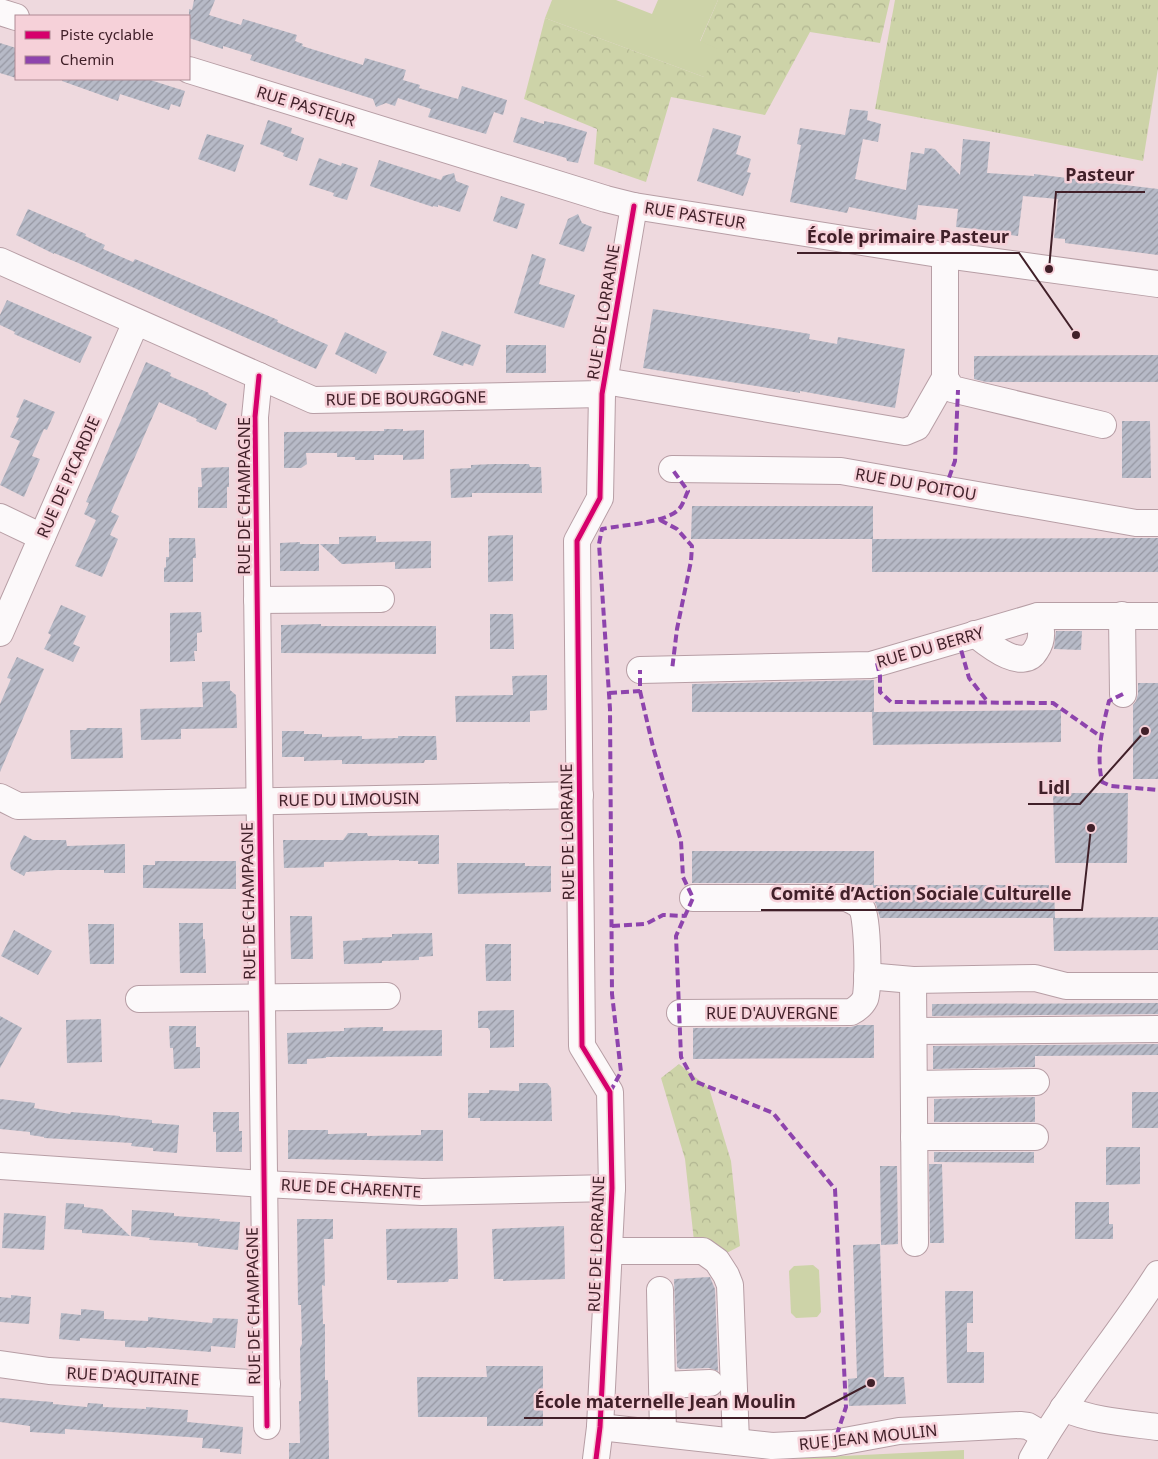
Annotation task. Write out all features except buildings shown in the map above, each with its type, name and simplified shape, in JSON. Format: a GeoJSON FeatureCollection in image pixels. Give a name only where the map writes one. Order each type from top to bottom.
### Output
{"type":"FeatureCollection","features":[{"type":"Feature","properties":{"kind":"street"},"geometry":{"type":"LineString","coordinates":[[0,12],[15,17]]}},
{"type":"Feature","properties":{"kind":"street","name":"RUE PASTEUR"},"geometry":{"type":"LineString","coordinates":[[190,70],[634,206],[945,255],[1158,284]]}},
{"type":"Feature","properties":{"kind":"street","name":"RUE DE LORRAINE"},"geometry":{"type":"LineString","coordinates":[[596,1459],[600,1426],[612,1188],[610,1092],[582,1046],[577,541],[600,498],[604,387],[634,206]]}},
{"type":"Feature","properties":{"kind":"street"},"geometry":{"type":"LineString","coordinates":[[945,255],[945,378],[952,389],[1103,425]]}},
{"type":"Feature","properties":{"kind":"street","name":"RUE DE BOURGOGNE"},"geometry":{"type":"LineString","coordinates":[[0,261],[312,400],[604,387],[905,432],[917,427],[945,378]]}},
{"type":"Feature","properties":{"kind":"street","name":"RUE DE PICARDIE"},"geometry":{"type":"LineString","coordinates":[[0,633],[136,322]]}},
{"type":"Feature","properties":{"kind":"street","name":"RUE DE CHAMPAGNE"},"geometry":{"type":"LineString","coordinates":[[259,376],[255,417],[267,1426]]}},
{"type":"Feature","properties":{"kind":"street","name":"RUE DU POITOU"},"geometry":{"type":"LineString","coordinates":[[672,469],[841,470],[1136,523],[1158,523]]}},
{"type":"Feature","properties":{"kind":"street"},"geometry":{"type":"LineString","coordinates":[[0,518],[42,537]]}},
{"type":"Feature","properties":{"kind":"street"},"geometry":{"type":"LineString","coordinates":[[257,600],[381,599]]}},
{"type":"Feature","properties":{"kind":"street"},"geometry":{"type":"LineString","coordinates":[[1122,615],[1123,694]]}},
{"type":"Feature","properties":{"kind":"street"},"geometry":{"type":"LineString","coordinates":[[975,634],[1002,653],[1023,660],[1030,658],[1039,644],[1042,634],[1038,616]]}},
{"type":"Feature","properties":{"kind":"street","name":"RUE DU BERRY"},"geometry":{"type":"LineString","coordinates":[[640,670],[871,665],[1038,616],[1158,616]]}},
{"type":"Feature","properties":{"kind":"street","name":"RUE DU LIMOUSIN"},"geometry":{"type":"LineString","coordinates":[[0,797],[18,806],[580,795]]}},
{"type":"Feature","properties":{"kind":"street","name":"RUE D'AUVERGNE"},"geometry":{"type":"LineString","coordinates":[[680,1013],[851,1012],[859,1008],[866,998],[866,920],[862,909],[855,902],[847,898],[693,898]]}},
{"type":"Feature","properties":{"kind":"street"},"geometry":{"type":"LineString","coordinates":[[867,976],[913,980],[1035,978],[1066,986],[1158,986]]}},
{"type":"Feature","properties":{"kind":"street"},"geometry":{"type":"LineString","coordinates":[[913,980],[915,1244]]}},
{"type":"Feature","properties":{"kind":"street"},"geometry":{"type":"LineString","coordinates":[[139,1000],[387,996]]}},
{"type":"Feature","properties":{"kind":"street"},"geometry":{"type":"LineString","coordinates":[[914,1031],[1158,1029]]}},
{"type":"Feature","properties":{"kind":"street"},"geometry":{"type":"LineString","coordinates":[[914,1084],[1036,1082]]}},
{"type":"Feature","properties":{"kind":"street"},"geometry":{"type":"LineString","coordinates":[[914,1137],[1035,1137]]}},
{"type":"Feature","properties":{"kind":"street","name":"RUE DE CHARENTE"},"geometry":{"type":"LineString","coordinates":[[0,1166],[264,1184],[422,1192],[612,1188]]}},
{"type":"Feature","properties":{"kind":"street"},"geometry":{"type":"LineString","coordinates":[[610,1251],[703,1251],[717,1261],[722,1268],[730,1285],[736,1442]]}},
{"type":"Feature","properties":{"kind":"street"},"geometry":{"type":"LineString","coordinates":[[1032,1459],[1063,1408],[1158,1274]]}},
{"type":"Feature","properties":{"kind":"street"},"geometry":{"type":"LineString","coordinates":[[660,1290],[663,1433]]}},
{"type":"Feature","properties":{"kind":"street","name":"RUE D'AQUITAINE"},"geometry":{"type":"LineString","coordinates":[[0,1364],[49,1371],[267,1384]]}},
{"type":"Feature","properties":{"kind":"street"},"geometry":{"type":"LineString","coordinates":[[662,1385],[710,1383]]}},
{"type":"Feature","properties":{"kind":"street"},"geometry":{"type":"LineString","coordinates":[[1063,1408],[1094,1418],[1158,1427]]}},
{"type":"Feature","properties":{"kind":"street","name":"RUE JEAN MOULIN"},"geometry":{"type":"LineString","coordinates":[[600,1426],[772,1446],[834,1444],[899,1431],[1020,1425],[1028,1426],[1045,1436]]}},
{"type":"Feature","properties":{"kind":"green space"},"geometry":{"type":"Polygon","coordinates":[[[552,0],[616,0],[652,14],[658,0],[718,0],[700,41],[718,49],[704,77],[545,18],[552,0]]]}},
{"type":"Feature","properties":{"kind":"green space"},"geometry":{"type":"Polygon","coordinates":[[[718,0],[890,0],[880,43],[810,32],[765,115],[671,97],[646,182],[594,164],[597,129],[524,99],[545,18],[704,77],[700,42],[718,0]]]}},
{"type":"Feature","properties":{"kind":"green space"},"geometry":{"type":"Polygon","coordinates":[[[895,0],[1158,0],[1158,68],[1143,161],[875,109],[895,0]]]}},
{"type":"Feature","properties":{"kind":"green space"},"geometry":{"type":"Polygon","coordinates":[[[679,1064],[709,1088],[731,1161],[740,1246],[721,1256],[694,1241],[685,1159],[661,1078],[679,1064]]]}},
{"type":"Feature","properties":{"kind":"green space"},"geometry":{"type":"Polygon","coordinates":[[[813,1265],[819,1270],[821,1312],[817,1317],[796,1318],[791,1313],[789,1271],[794,1266],[813,1265]]]}},
{"type":"Feature","properties":{"kind":"green space"},"geometry":{"type":"Polygon","coordinates":[[[964,1450],[964,1459],[782,1459],[964,1450]]]}},
{"type":"Feature","properties":{"kind":"marked path"},"geometry":{"type":"LineString","coordinates":[[945,489],[955,461],[958,390]]}},
{"type":"Feature","properties":{"kind":"marked path"},"geometry":{"type":"LineString","coordinates":[[610,1092],[621,1072],[612,994],[610,709],[599,544],[602,529],[643,523],[673,514],[679,509],[688,491],[672,469]]}},
{"type":"Feature","properties":{"kind":"marked path"},"geometry":{"type":"LineString","coordinates":[[660,520],[677,529],[692,546],[691,561],[677,629],[672,670]]}},
{"type":"Feature","properties":{"kind":"marked path"},"geometry":{"type":"LineString","coordinates":[[958,639],[969,678],[988,702]]}},
{"type":"Feature","properties":{"kind":"marked path"},"geometry":{"type":"LineString","coordinates":[[877,663],[880,676],[880,692],[891,702],[1053,703],[1100,736]]}},
{"type":"Feature","properties":{"kind":"marked path"},"geometry":{"type":"LineString","coordinates":[[609,693],[640,691],[640,670]]}},
{"type":"Feature","properties":{"kind":"marked path"},"geometry":{"type":"LineString","coordinates":[[640,691],[653,747],[681,841],[683,877],[693,898],[676,936],[681,1057],[694,1081],[773,1113],[835,1189],[846,1407],[834,1443]]}},
{"type":"Feature","properties":{"kind":"marked path"},"geometry":{"type":"LineString","coordinates":[[1123,694],[1109,701],[1106,712],[1100,751],[1102,782],[1111,786],[1158,790]]}},
{"type":"Feature","properties":{"kind":"marked path"},"geometry":{"type":"LineString","coordinates":[[612,926],[646,924],[663,915],[685,916]]}},
{"type":"Feature","properties":{"kind":"cycle path"},"geometry":{"type":"LineString","coordinates":[[596,1459],[600,1427],[612,1188],[610,1092],[582,1046],[577,541],[600,498],[602,394],[634,206]]}},
{"type":"Feature","properties":{"kind":"cycle path"},"geometry":{"type":"LineString","coordinates":[[259,376],[255,417],[267,1426]]}},
{"type":"Feature","properties":{"kind":"place","name":"Pasteur"},"geometry":{"type":"Point","coordinates":[1049,269]}},
{"type":"Feature","properties":{"kind":"place","name":"École primaire Pasteur"},"geometry":{"type":"Point","coordinates":[1076,335]}},
{"type":"Feature","properties":{"kind":"place","name":"Lidl"},"geometry":{"type":"Point","coordinates":[1145,731]}},
{"type":"Feature","properties":{"kind":"place","name":"Comité d’Action Sociale Culturelle"},"geometry":{"type":"Point","coordinates":[1091,828]}},
{"type":"Feature","properties":{"kind":"place","name":"École maternelle Jean Moulin"},"geometry":{"type":"Point","coordinates":[871,1383]}}]}
